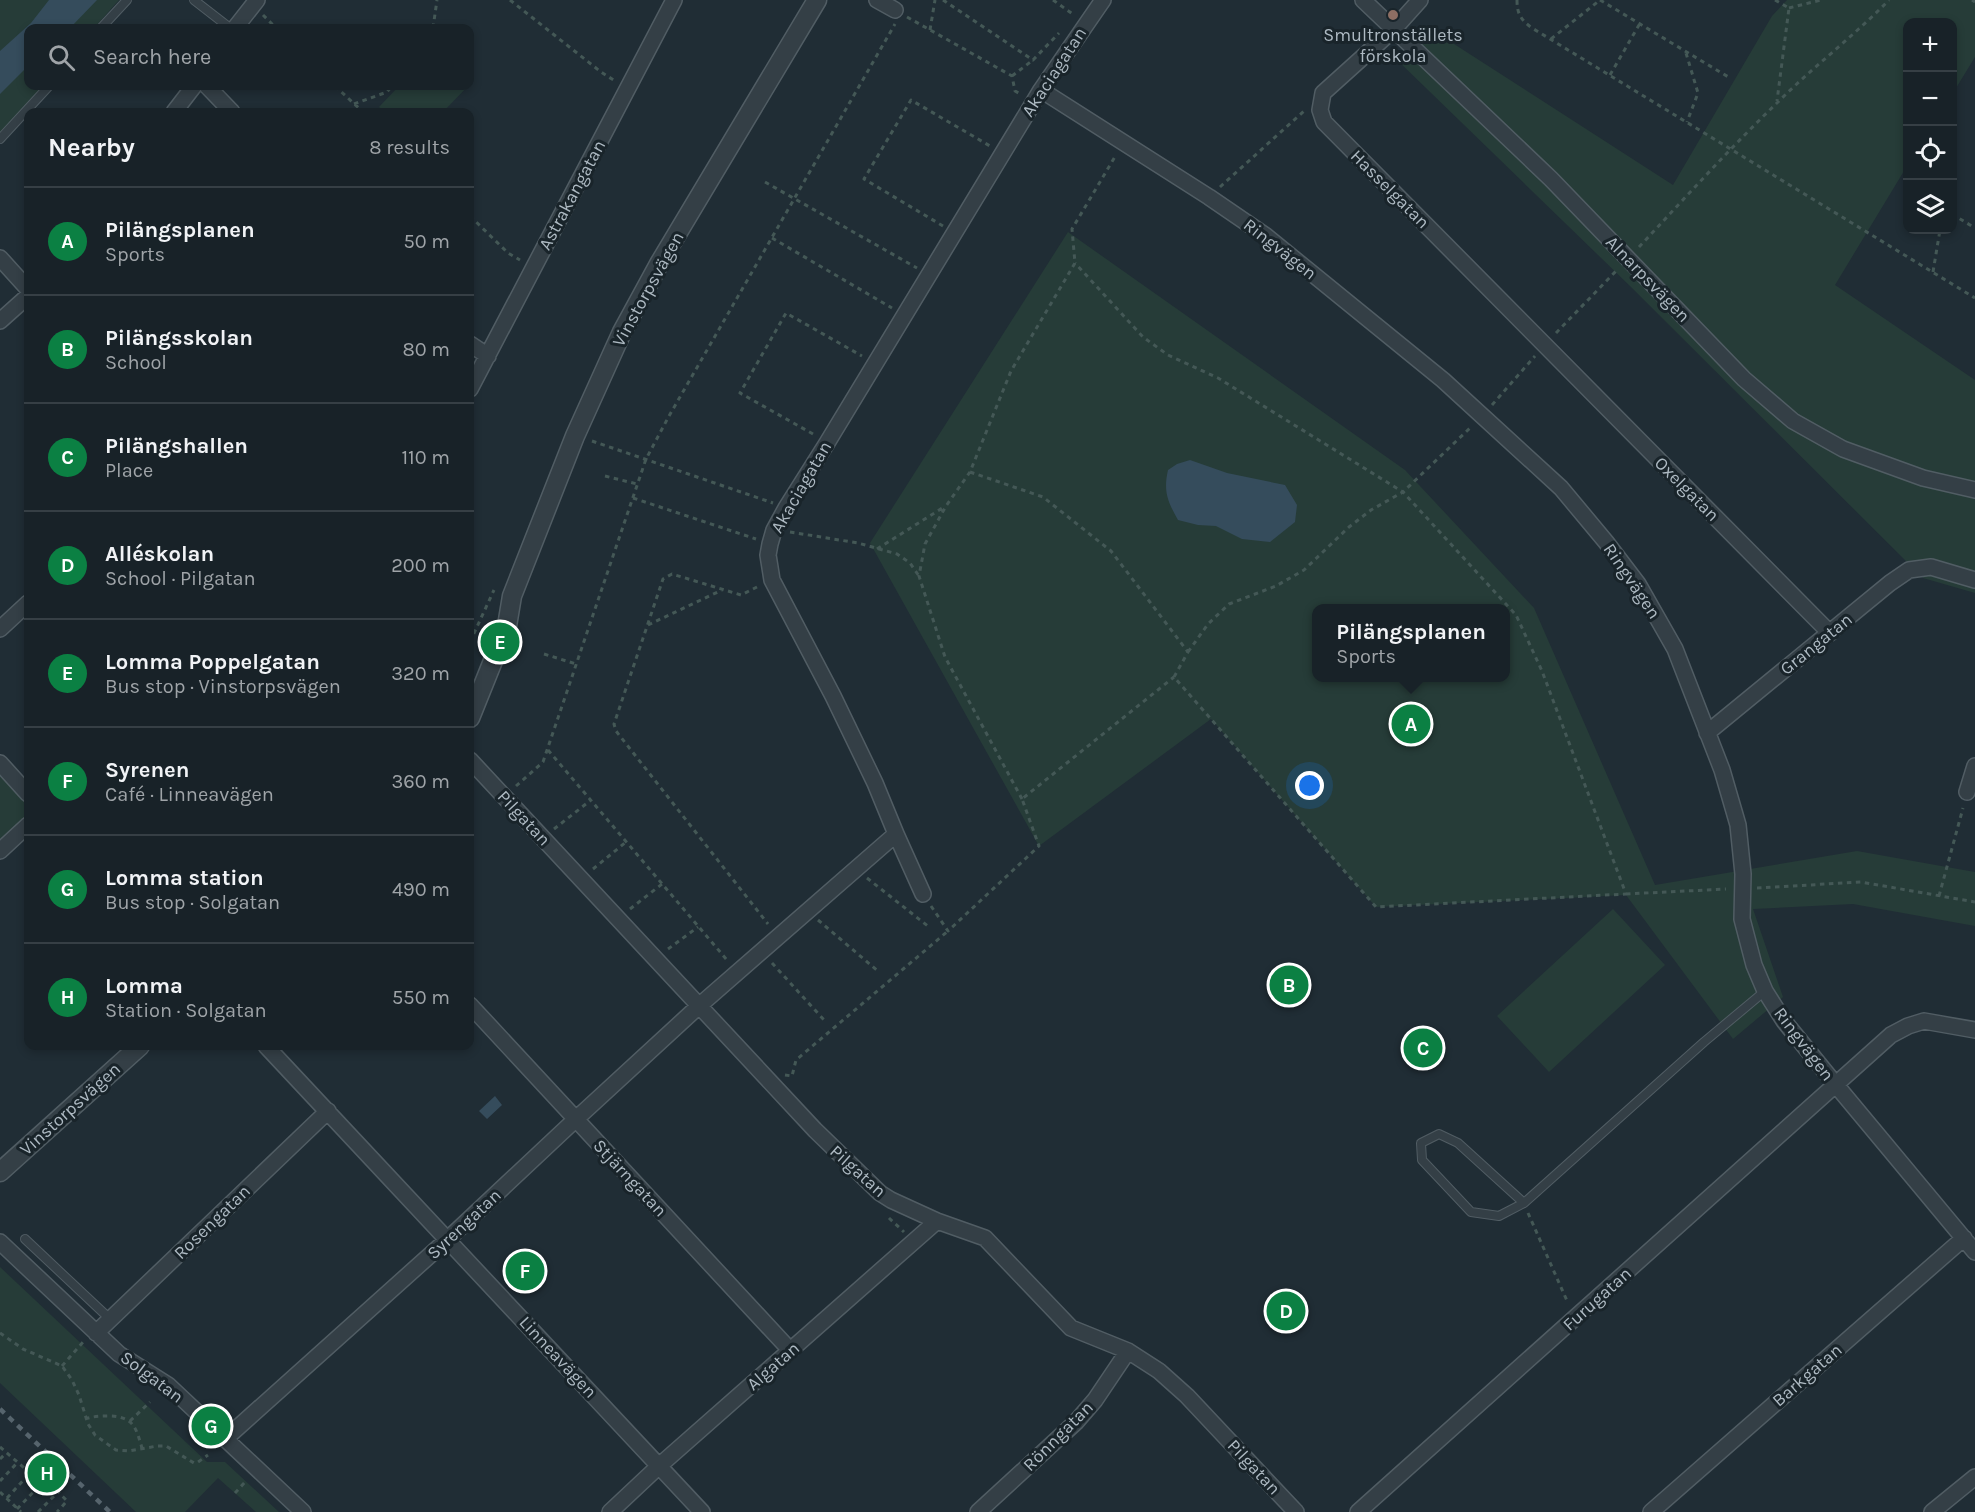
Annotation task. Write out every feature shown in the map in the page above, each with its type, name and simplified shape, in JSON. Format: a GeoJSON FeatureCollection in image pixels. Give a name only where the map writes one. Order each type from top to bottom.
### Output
{"type":"FeatureCollection","features":[{"type":"Feature","properties":{"kind":"street"},"geometry":{"type":"LineString","coordinates":[[238,24],[257,0]]}},
{"type":"Feature","properties":{"kind":"street","name":"Astrakangatan"},"geometry":{"type":"LineString","coordinates":[[474,381],[673,0]]}},
{"type":"Feature","properties":{"kind":"street","name":"Vinstorpsvägen"},"geometry":{"type":"LineString","coordinates":[[474,677],[494,624],[512,596],[575,436],[622,332],[659,264],[817,0]]}},
{"type":"Feature","properties":{"kind":"street"},"geometry":{"type":"LineString","coordinates":[[877,0],[898,12]]}},
{"type":"Feature","properties":{"kind":"street","name":"Akaciagatan"},"geometry":{"type":"LineString","coordinates":[[923,894],[875,783],[833,696],[772,580],[768,555],[772,537],[786,508],[1041,90],[1103,0]]}},
{"type":"Feature","properties":{"kind":"street","name":"Alnarpsvägen"},"geometry":{"type":"LineString","coordinates":[[1363,0],[1551,179],[1744,379],[1793,421],[1843,449],[1923,478],[1975,490]]}},
{"type":"Feature","properties":{"kind":"street"},"geometry":{"type":"LineString","coordinates":[[1323,93],[1394,29],[1420,0]]}},
{"type":"Feature","properties":{"kind":"street"},"geometry":{"type":"LineString","coordinates":[[177,108],[191,90]]}},
{"type":"Feature","properties":{"kind":"street"},"geometry":{"type":"LineString","coordinates":[[211,90],[228,108]]}},
{"type":"Feature","properties":{"kind":"street","name":"Ringvägen"},"geometry":{"type":"LineString","coordinates":[[1041,90],[1266,236],[1443,380],[1561,488],[1638,584],[1675,649],[1722,770],[1738,825],[1743,874],[1742,919],[1754,965],[1765,991],[1784,1021],[1975,1252]]}},
{"type":"Feature","properties":{"kind":"street","name":"Hasselgatan"},"geometry":{"type":"LineString","coordinates":[[1323,93],[1320,110],[1324,122],[1545,345]]}},
{"type":"Feature","properties":{"kind":"street"},"geometry":{"type":"LineString","coordinates":[[0,258],[24,285]]}},
{"type":"Feature","properties":{"kind":"street"},"geometry":{"type":"LineString","coordinates":[[0,321],[24,300]]}},
{"type":"Feature","properties":{"kind":"street","name":"Oxelgatan"},"geometry":{"type":"LineString","coordinates":[[1545,345],[1830,633]]}},
{"type":"Feature","properties":{"kind":"street"},"geometry":{"type":"LineString","coordinates":[[474,347],[488,356]]}},
{"type":"Feature","properties":{"kind":"street","name":"Grangatan"},"geometry":{"type":"LineString","coordinates":[[1707,733],[1890,583],[1909,570],[1931,567],[1975,580]]}},
{"type":"Feature","properties":{"kind":"street","name":"Vinstorpsvägen"},"geometry":{"type":"LineString","coordinates":[[474,708],[507,626],[512,596]]}},
{"type":"Feature","properties":{"kind":"street"},"geometry":{"type":"LineString","coordinates":[[0,629],[24,607]]}},
{"type":"Feature","properties":{"kind":"street"},"geometry":{"type":"LineString","coordinates":[[0,763],[24,790]]}},
{"type":"Feature","properties":{"kind":"street","name":"Pilgatan"},"geometry":{"type":"LineString","coordinates":[[474,764],[815,1130],[880,1193],[937,1221],[985,1238],[1071,1328],[1128,1351],[1159,1371],[1187,1396],[1296,1512]]}},
{"type":"Feature","properties":{"kind":"street"},"geometry":{"type":"LineString","coordinates":[[1967,792],[1975,766]]}},
{"type":"Feature","properties":{"kind":"street"},"geometry":{"type":"LineString","coordinates":[[0,851],[24,829]]}},
{"type":"Feature","properties":{"kind":"street"},"geometry":{"type":"LineString","coordinates":[[700,1005],[896,834]]}},
{"type":"Feature","properties":{"kind":"street","name":"Syrengatan"},"geometry":{"type":"LineString","coordinates":[[225,1439],[448,1239],[700,1005]]}},
{"type":"Feature","properties":{"kind":"street","name":"Stjärngatan"},"geometry":{"type":"LineString","coordinates":[[474,1009],[790,1350]]}},
{"type":"Feature","properties":{"kind":"street","name":"Furugatan"},"geometry":{"type":"LineString","coordinates":[[1358,1512],[1891,1035],[1908,1026],[1924,1022],[1975,1030]]}},
{"type":"Feature","properties":{"kind":"street","name":"Vinstorpsvägen"},"geometry":{"type":"LineString","coordinates":[[0,1172],[136,1050]]}},
{"type":"Feature","properties":{"kind":"street","name":"Linneavägen"},"geometry":{"type":"LineString","coordinates":[[270,1050],[702,1512]]}},
{"type":"Feature","properties":{"kind":"street","name":"Rosengatan"},"geometry":{"type":"LineString","coordinates":[[90,1337],[328,1112]]}},
{"type":"Feature","properties":{"kind":"street","name":"Algatan"},"geometry":{"type":"LineString","coordinates":[[610,1512],[937,1221]]}},
{"type":"Feature","properties":{"kind":"street","name":"Barkgatan"},"geometry":{"type":"LineString","coordinates":[[1651,1512],[1964,1238]]}},
{"type":"Feature","properties":{"kind":"street","name":"Solgatan"},"geometry":{"type":"LineString","coordinates":[[0,1242],[90,1337],[168,1385],[303,1512]]}},
{"type":"Feature","properties":{"kind":"street","name":"Rönngatan"},"geometry":{"type":"LineString","coordinates":[[978,1512],[1076,1422],[1095,1400],[1128,1351]]}},
{"type":"Feature","properties":{"kind":"street"},"geometry":{"type":"LineString","coordinates":[[1932,1512],[1975,1477]]}},
{"type":"Feature","properties":{"kind":"lane"},"geometry":{"type":"LineString","coordinates":[[105,24],[127,0]]}},
{"type":"Feature","properties":{"kind":"lane"},"geometry":{"type":"LineString","coordinates":[[194,0],[225,24]]}},
{"type":"Feature","properties":{"kind":"lane"},"geometry":{"type":"LineString","coordinates":[[29,108],[45,90]]}},
{"type":"Feature","properties":{"kind":"lane"},"geometry":{"type":"LineString","coordinates":[[0,139],[24,113]]}},
{"type":"Feature","properties":{"kind":"lane"},"geometry":{"type":"LineString","coordinates":[[1524,1203],[1458,1143],[1439,1134],[1420,1143],[1422,1160],[1471,1212],[1499,1216],[1524,1203],[1704,1042],[1765,991]]}},
{"type":"Feature","properties":{"kind":"lane"},"geometry":{"type":"LineString","coordinates":[[25,1239],[110,1319]]}},
{"type":"Feature","properties":{"kind":"path"},"geometry":{"type":"LineString","coordinates":[[434,24],[437,0]]}},
{"type":"Feature","properties":{"kind":"path"},"geometry":{"type":"LineString","coordinates":[[510,0],[601,72],[628,88]]}},
{"type":"Feature","properties":{"kind":"path"},"geometry":{"type":"LineString","coordinates":[[930,30],[935,0]]}},
{"type":"Feature","properties":{"kind":"path"},"geometry":{"type":"LineString","coordinates":[[943,0],[1033,60]]}},
{"type":"Feature","properties":{"kind":"path"},"geometry":{"type":"LineString","coordinates":[[1053,0],[1086,23]]}},
{"type":"Feature","properties":{"kind":"path"},"geometry":{"type":"LineString","coordinates":[[1517,0],[1517,11],[1523,21],[1974,296]]}},
{"type":"Feature","properties":{"kind":"path"},"geometry":{"type":"LineString","coordinates":[[1551,39],[1600,0],[1730,78]]}},
{"type":"Feature","properties":{"kind":"path"},"geometry":{"type":"LineString","coordinates":[[1775,0],[1789,8],[1821,0]]}},
{"type":"Feature","properties":{"kind":"path"},"geometry":{"type":"LineString","coordinates":[[1777,103],[1789,8]]}},
{"type":"Feature","properties":{"kind":"path"},"geometry":{"type":"LineString","coordinates":[[512,789],[543,762],[646,459],[898,12],[1012,76],[1033,60],[1062,31]]}},
{"type":"Feature","properties":{"kind":"path"},"geometry":{"type":"LineString","coordinates":[[1610,75],[1640,24]]}},
{"type":"Feature","properties":{"kind":"path"},"geometry":{"type":"LineString","coordinates":[[1686,52],[1698,93],[1687,122]]}},
{"type":"Feature","properties":{"kind":"path"},"geometry":{"type":"LineString","coordinates":[[339,90],[358,108]]}},
{"type":"Feature","properties":{"kind":"path"},"geometry":{"type":"LineString","coordinates":[[354,104],[389,90]]}},
{"type":"Feature","properties":{"kind":"path"},"geometry":{"type":"LineString","coordinates":[[1209,197],[1323,93]]}},
{"type":"Feature","properties":{"kind":"path"},"geometry":{"type":"LineString","coordinates":[[954,233],[864,178],[911,100],[1002,154]]}},
{"type":"Feature","properties":{"kind":"path"},"geometry":{"type":"LineString","coordinates":[[919,576],[925,544],[946,506],[970,472],[1011,371],[1075,263],[1072,229],[1123,142]]}},
{"type":"Feature","properties":{"kind":"path"},"geometry":{"type":"LineString","coordinates":[[765,182],[929,275]]}},
{"type":"Feature","properties":{"kind":"path"},"geometry":{"type":"LineString","coordinates":[[1957,217],[1975,228]]}},
{"type":"Feature","properties":{"kind":"path"},"geometry":{"type":"LineString","coordinates":[[474,220],[508,253],[534,268]]}},
{"type":"Feature","properties":{"kind":"path"},"geometry":{"type":"LineString","coordinates":[[1933,272],[1939,234]]}},
{"type":"Feature","properties":{"kind":"path"},"geometry":{"type":"LineString","coordinates":[[772,238],[904,315]]}},
{"type":"Feature","properties":{"kind":"path"},"geometry":{"type":"LineString","coordinates":[[1075,263],[1143,337],[1168,355],[1218,378],[1403,492],[1506,604]]}},
{"type":"Feature","properties":{"kind":"path"},"geometry":{"type":"LineString","coordinates":[[827,443],[740,393],[786,313],[875,363]]}},
{"type":"Feature","properties":{"kind":"path"},"geometry":{"type":"LineString","coordinates":[[575,436],[786,508]]}},
{"type":"Feature","properties":{"kind":"path"},"geometry":{"type":"LineString","coordinates":[[970,472],[1043,497],[1111,551],[1188,652],[1174,677],[1022,799]]}},
{"type":"Feature","properties":{"kind":"path"},"geometry":{"type":"LineString","coordinates":[[605,476],[637,484]]}},
{"type":"Feature","properties":{"kind":"path"},"geometry":{"type":"LineString","coordinates":[[633,498],[772,537],[813,534],[858,543],[897,554],[910,563],[919,576],[945,657],[1022,799],[1039,846],[948,931],[796,1060],[792,1076],[778,1073]]}},
{"type":"Feature","properties":{"kind":"path"},"geometry":{"type":"LineString","coordinates":[[877,549],[946,506]]}},
{"type":"Feature","properties":{"kind":"path"},"geometry":{"type":"LineString","coordinates":[[772,580],[741,595],[672,574],[663,579],[614,724],[616,731],[779,937]]}},
{"type":"Feature","properties":{"kind":"path"},"geometry":{"type":"LineString","coordinates":[[648,625],[723,590]]}},
{"type":"Feature","properties":{"kind":"path"},"geometry":{"type":"LineString","coordinates":[[1510,608],[1516,615],[1542,671],[1626,894]]}},
{"type":"Feature","properties":{"kind":"path"},"geometry":{"type":"LineString","coordinates":[[544,654],[576,664]]}},
{"type":"Feature","properties":{"kind":"path"},"geometry":{"type":"LineString","coordinates":[[1174,677],[1376,907],[1861,882],[1975,902]]}},
{"type":"Feature","properties":{"kind":"path"},"geometry":{"type":"LineString","coordinates":[[548,749],[737,973]]}},
{"type":"Feature","properties":{"kind":"path"},"geometry":{"type":"LineString","coordinates":[[1939,896],[1967,792]]}},
{"type":"Feature","properties":{"kind":"path"},"geometry":{"type":"LineString","coordinates":[[552,831],[591,800]]}},
{"type":"Feature","properties":{"kind":"path"},"geometry":{"type":"LineString","coordinates":[[590,871],[626,842]]}},
{"type":"Feature","properties":{"kind":"path"},"geometry":{"type":"LineString","coordinates":[[856,869],[929,927]]}},
{"type":"Feature","properties":{"kind":"path"},"geometry":{"type":"LineString","coordinates":[[627,912],[662,884]]}},
{"type":"Feature","properties":{"kind":"path"},"geometry":{"type":"LineString","coordinates":[[923,894],[948,931]]}},
{"type":"Feature","properties":{"kind":"path"},"geometry":{"type":"LineString","coordinates":[[808,911],[879,972]]}},
{"type":"Feature","properties":{"kind":"path"},"geometry":{"type":"LineString","coordinates":[[664,952],[698,927]]}},
{"type":"Feature","properties":{"kind":"path"},"geometry":{"type":"LineString","coordinates":[[762,952],[825,1021]]}},
{"type":"Feature","properties":{"kind":"path"},"geometry":{"type":"LineString","coordinates":[[1524,1203],[1557,1282],[1576,1318]]}},
{"type":"Feature","properties":{"kind":"path"},"geometry":{"type":"LineString","coordinates":[[0,1333],[23,1349],[62,1366],[72,1380],[86,1419],[95,1435],[116,1450],[129,1451],[166,1446],[194,1463],[208,1455]]}},
{"type":"Feature","properties":{"kind":"path"},"geometry":{"type":"LineString","coordinates":[[62,1366],[90,1337]]}},
{"type":"Feature","properties":{"kind":"path"},"geometry":{"type":"LineString","coordinates":[[130,1421],[150,1402]]}},
{"type":"Feature","properties":{"kind":"path"},"geometry":{"type":"LineString","coordinates":[[86,1419],[94,1416],[120,1417],[130,1421],[137,1432],[142,1448]]}},
{"type":"Feature","properties":{"kind":"path"},"geometry":{"type":"LineString","coordinates":[[0,1447],[30,1473],[46,1479],[59,1491],[67,1501],[57,1512]]}},
{"type":"Feature","properties":{"kind":"path"},"geometry":{"type":"LineString","coordinates":[[0,1459],[6,1453]]}},
{"type":"Feature","properties":{"kind":"path"},"geometry":{"type":"LineString","coordinates":[[0,1481],[17,1463]]}},
{"type":"Feature","properties":{"kind":"path"},"geometry":{"type":"LineString","coordinates":[[7,1498],[30,1473]]}},
{"type":"Feature","properties":{"kind":"path"},"geometry":{"type":"LineString","coordinates":[[235,1493],[248,1478]]}},
{"type":"Feature","properties":{"kind":"path"},"geometry":{"type":"LineString","coordinates":[[0,1492],[19,1510],[46,1479]]}},
{"type":"Feature","properties":{"kind":"path"},"geometry":{"type":"LineString","coordinates":[[38,1512],[59,1491]]}},
{"type":"Feature","properties":{"kind":"green space"},"geometry":{"type":"Polygon","coordinates":[[[0,0],[119,0],[98,24],[24,24],[24,90],[42,90],[0,138],[0,0]]]}},
{"type":"Feature","properties":{"kind":"green space"},"geometry":{"type":"Polygon","coordinates":[[[1787,0],[1975,0],[1975,57],[1957,86],[1957,18],[1903,18],[1903,173],[1835,285],[1975,380],[1975,593],[1923,578],[1631,287],[1395,58],[1426,26],[1673,185],[1772,16],[1787,0]]]}},
{"type":"Feature","properties":{"kind":"green space"},"geometry":{"type":"Polygon","coordinates":[[[395,90],[464,90],[447,108],[379,107],[395,90]]]}},
{"type":"Feature","properties":{"kind":"green space"},"geometry":{"type":"Polygon","coordinates":[[[1068,232],[1405,470],[1534,608],[1655,885],[1857,851],[1975,872],[1975,926],[1853,904],[1753,909],[1783,997],[1733,1039],[1626,895],[1376,907],[1211,719],[1039,846],[870,543],[1068,232]]]}},
{"type":"Feature","properties":{"kind":"green space"},"geometry":{"type":"Polygon","coordinates":[[[0,770],[24,796],[24,820],[0,842],[0,770]]]}},
{"type":"Feature","properties":{"kind":"green space"},"geometry":{"type":"Polygon","coordinates":[[[1613,909],[1665,965],[1549,1072],[1497,1016],[1613,909]]]}},
{"type":"Feature","properties":{"kind":"green space"},"geometry":{"type":"Polygon","coordinates":[[[0,1267],[207,1462],[225,1462],[279,1512],[256,1512],[218,1478],[185,1512],[136,1512],[0,1383],[0,1267]]]}},
{"type":"Feature","properties":{"kind":"water"},"geometry":{"type":"Polygon","coordinates":[[[49,0],[97,0],[74,24],[31,23],[49,0]]]}},
{"type":"Feature","properties":{"kind":"water"},"geometry":{"type":"Polygon","coordinates":[[[24,29],[24,70],[0,94],[0,51],[24,29]]]}},
{"type":"Feature","properties":{"kind":"water"},"geometry":{"type":"Polygon","coordinates":[[[1190,460],[1227,473],[1285,485],[1297,505],[1295,522],[1270,542],[1242,539],[1216,526],[1198,525],[1178,520],[1167,497],[1168,470],[1190,460]]]}},
{"type":"Feature","properties":{"kind":"water"},"geometry":{"type":"Polygon","coordinates":[[[495,1096],[502,1105],[487,1119],[479,1111],[495,1096]]]}},
{"type":"Feature","properties":{"kind":"railway"},"geometry":{"type":"LineString","coordinates":[[0,1409],[110,1512]]}},
{"type":"Feature","properties":{"kind":"place","name":"Smultronställets förskola"},"geometry":{"type":"Point","coordinates":[1393,15]}},
{"type":"Feature","properties":{"kind":"place","name":"Lomma Poppelgatan"},"geometry":{"type":"Point","coordinates":[500,642]}},
{"type":"Feature","properties":{"kind":"place","name":"Pilängsplanen"},"geometry":{"type":"Point","coordinates":[1411,724]}},
{"type":"Feature","properties":{"kind":"place","name":"Pilängsskolan"},"geometry":{"type":"Point","coordinates":[1289,985]}},
{"type":"Feature","properties":{"kind":"place","name":"Pilängshallen"},"geometry":{"type":"Point","coordinates":[1423,1048]}},
{"type":"Feature","properties":{"kind":"place","name":"Syrenen"},"geometry":{"type":"Point","coordinates":[525,1271]}},
{"type":"Feature","properties":{"kind":"place","name":"Alléskolan"},"geometry":{"type":"Point","coordinates":[1286,1311]}},
{"type":"Feature","properties":{"kind":"place","name":"Lomma station"},"geometry":{"type":"Point","coordinates":[211,1426]}},
{"type":"Feature","properties":{"kind":"place","name":"Lomma"},"geometry":{"type":"Point","coordinates":[47,1473]}}]}
